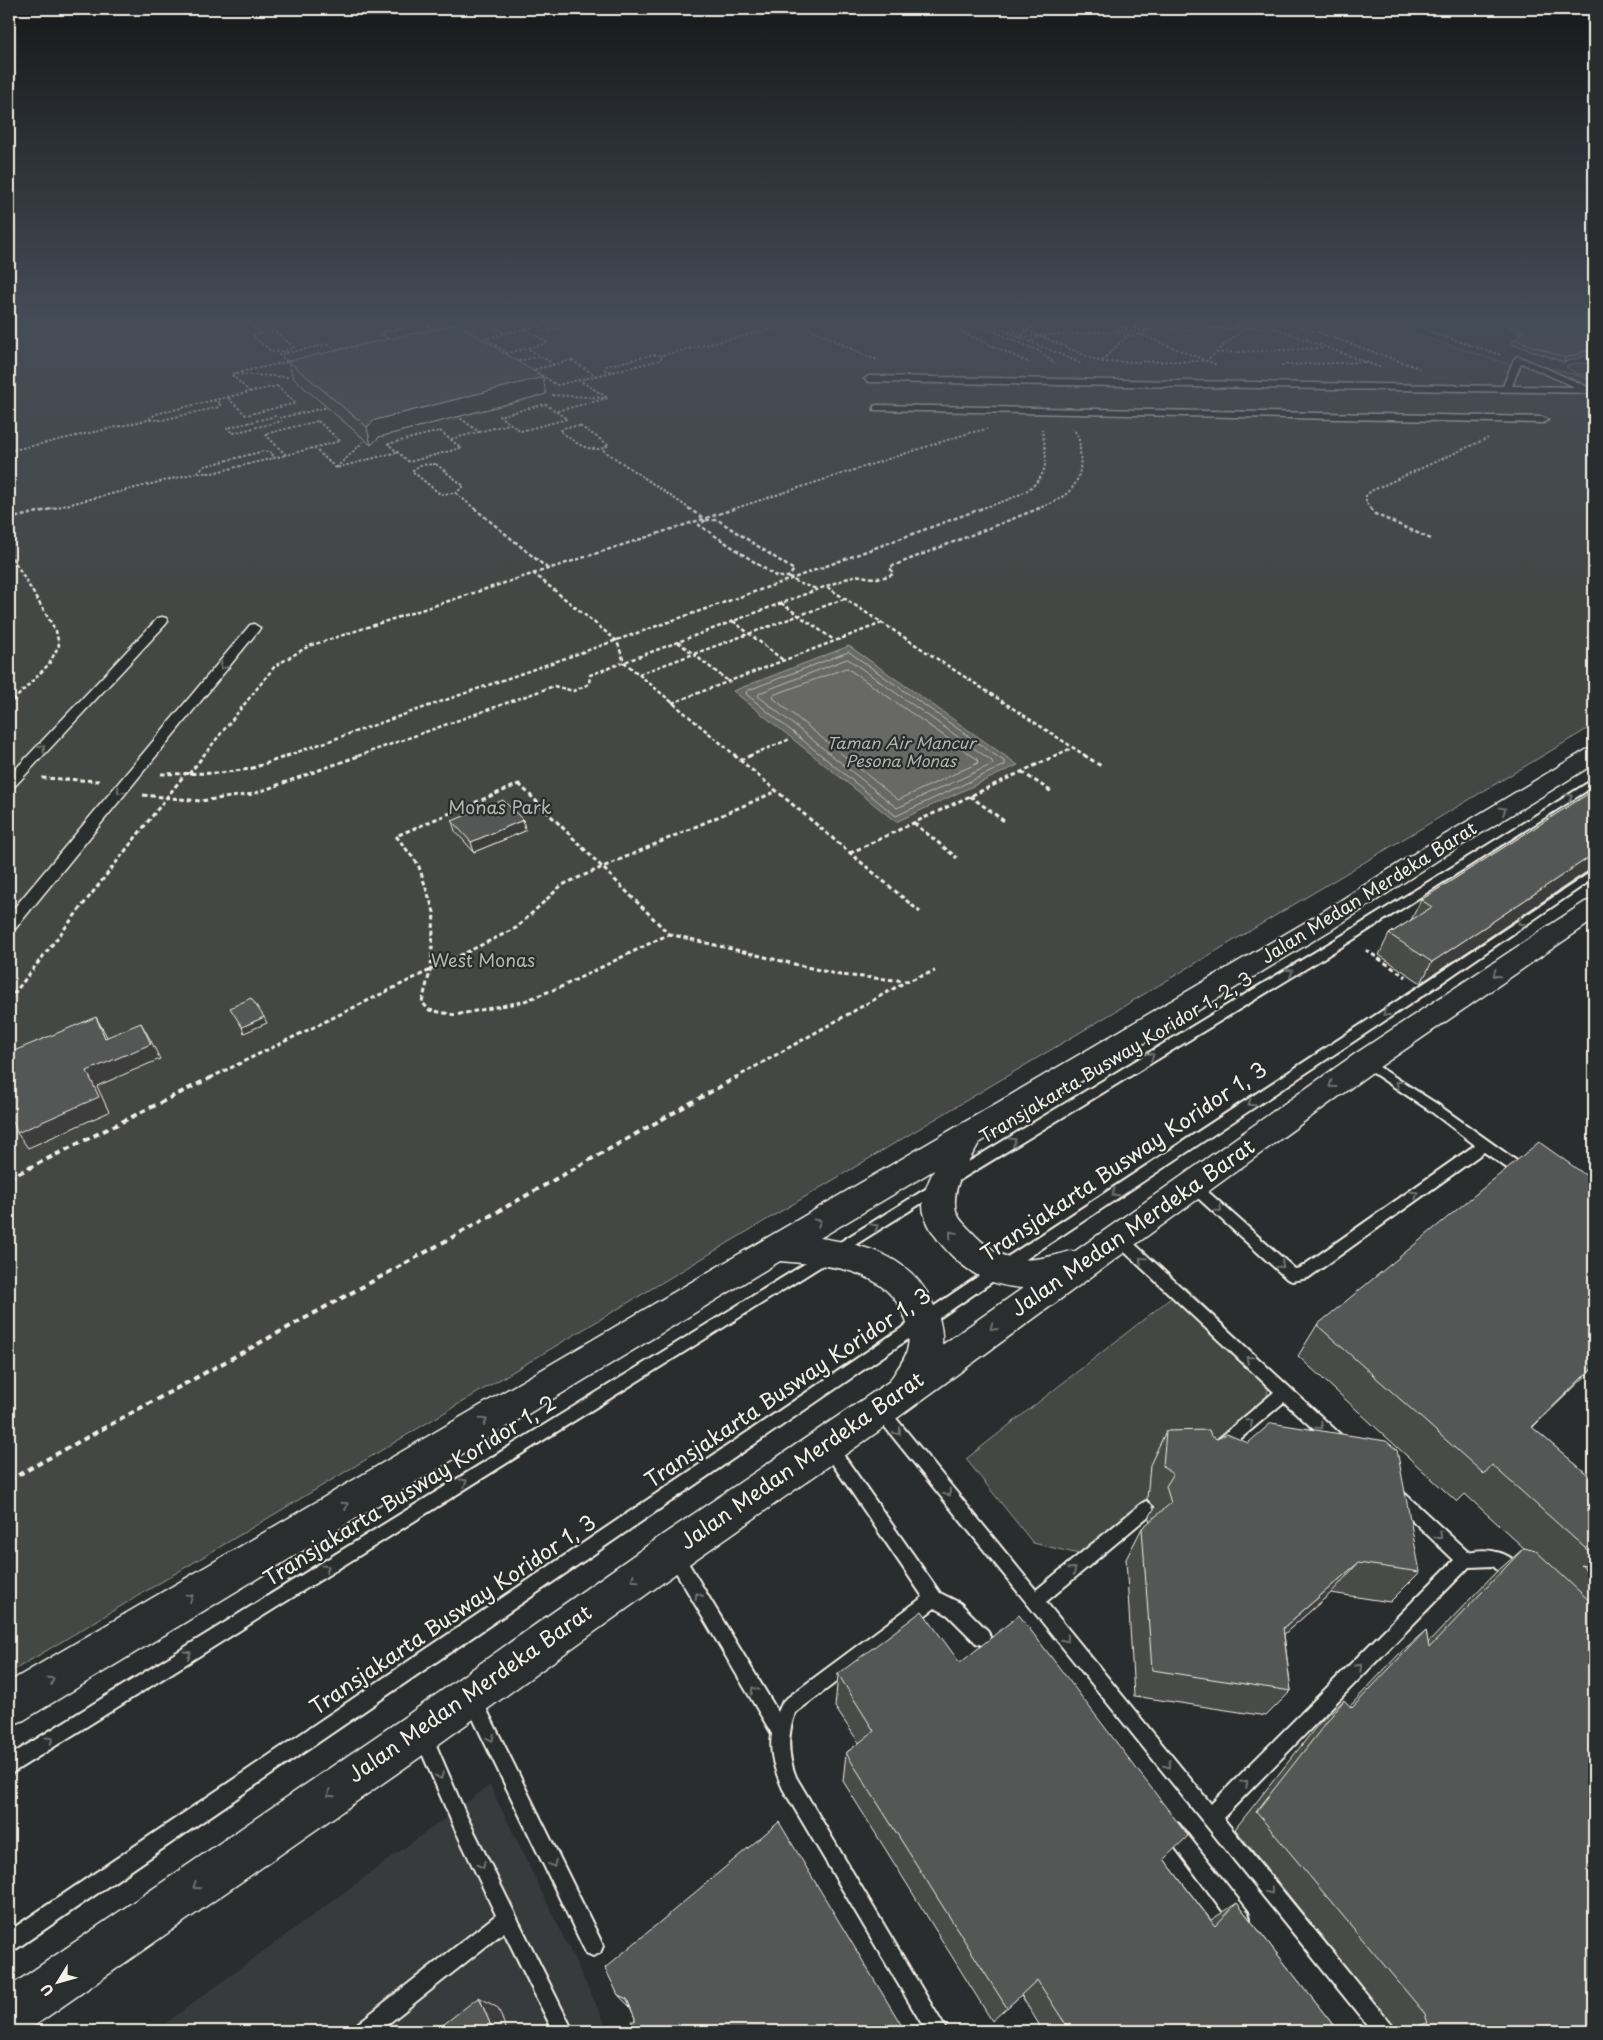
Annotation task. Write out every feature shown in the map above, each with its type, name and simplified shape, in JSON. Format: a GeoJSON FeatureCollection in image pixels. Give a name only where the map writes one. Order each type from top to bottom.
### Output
{"type":"FeatureCollection","features":[{"type":"Feature","properties":{"kind":"main road","name":"Jalan Medan Merdeka Barat"},"geometry":{"type":"LineString","coordinates":[[9,1705],[1325,922],[1432,853],[1594,755]]}},
{"type":"Feature","properties":{"kind":"main road","name":"Jalan Medan Merdeka Barat"},"geometry":{"type":"LineString","coordinates":[[9,2015],[421,1731],[470,1694],[891,1400],[1365,1062],[1594,908]]}},
{"type":"Feature","properties":{"kind":"main road"},"geometry":{"type":"LineString","coordinates":[[968,1135],[943,1184],[939,1204],[944,1224],[964,1248],[997,1271],[1020,1274],[1048,1273],[1090,1259]]}},
{"type":"Feature","properties":{"kind":"main road"},"geometry":{"type":"LineString","coordinates":[[776,1247],[833,1252],[872,1263],[897,1279],[915,1300],[925,1321],[922,1357],[891,1400]]}},
{"type":"Feature","properties":{"kind":"street"},"geometry":{"type":"LineString","coordinates":[[1196,413],[1543,420]]}},
{"type":"Feature","properties":{"kind":"street"},"geometry":{"type":"LineString","coordinates":[[12,780],[162,621]]}},
{"type":"Feature","properties":{"kind":"street"},"geometry":{"type":"LineString","coordinates":[[9,925],[254,628]]}},
{"type":"Feature","properties":{"kind":"lane","name":"Transjakarta Busway Koridor 1, 2, 3"},"geometry":{"type":"LineString","coordinates":[[833,1252],[1348,938],[1594,782]]}},
{"type":"Feature","properties":{"kind":"lane","name":"Transjakarta Busway Koridor 1, 3"},"geometry":{"type":"LineString","coordinates":[[9,1942],[997,1271],[1424,989],[1594,873]]}},
{"type":"Feature","properties":{"kind":"lane"},"geometry":{"type":"LineString","coordinates":[[1365,1062],[1433,1107],[1531,1179]]}},
{"type":"Feature","properties":{"kind":"lane"},"geometry":{"type":"LineString","coordinates":[[1193,1186],[1292,1274],[1303,1274],[1484,1146]]}},
{"type":"Feature","properties":{"kind":"lane"},"geometry":{"type":"LineString","coordinates":[[1118,1237],[1350,1453]]}},
{"type":"Feature","properties":{"kind":"lane","name":"Transjakarta Busway Koridor 1, 2"},"geometry":{"type":"LineString","coordinates":[[9,1766],[833,1252]]}},
{"type":"Feature","properties":{"kind":"lane"},"geometry":{"type":"LineString","coordinates":[[1213,1452],[1285,1392]]}},
{"type":"Feature","properties":{"kind":"lane"},"geometry":{"type":"LineString","coordinates":[[891,1400],[1035,1601],[1384,2031]]}},
{"type":"Feature","properties":{"kind":"lane"},"geometry":{"type":"LineString","coordinates":[[828,1443],[934,1599],[954,1609],[982,1637]]}},
{"type":"Feature","properties":{"kind":"lane"},"geometry":{"type":"LineString","coordinates":[[1386,1486],[1465,1560]]}},
{"type":"Feature","properties":{"kind":"lane"},"geometry":{"type":"LineString","coordinates":[[1035,1601],[1146,1509]]}},
{"type":"Feature","properties":{"kind":"lane"},"geometry":{"type":"LineString","coordinates":[[672,1552],[780,1731]]}},
{"type":"Feature","properties":{"kind":"lane"},"geometry":{"type":"LineString","coordinates":[[1210,1818],[1465,1560],[1486,1556],[1501,1560],[1530,1587]]}},
{"type":"Feature","properties":{"kind":"lane"},"geometry":{"type":"LineString","coordinates":[[934,1599],[789,1707],[780,1731],[778,1751],[788,1783],[937,2031]]}},
{"type":"Feature","properties":{"kind":"lane"},"geometry":{"type":"LineString","coordinates":[[470,1694],[593,1946]]}},
{"type":"Feature","properties":{"kind":"lane"},"geometry":{"type":"LineString","coordinates":[[421,1731],[460,1821],[563,2031]]}},
{"type":"Feature","properties":{"kind":"lane"},"geometry":{"type":"LineString","coordinates":[[1160,1812],[1249,1930]]}},
{"type":"Feature","properties":{"kind":"lane"},"geometry":{"type":"LineString","coordinates":[[364,2031],[508,1917]]}},
{"type":"Feature","properties":{"kind":"path"},"geometry":{"type":"LineString","coordinates":[[148,420],[159,413]]}},
{"type":"Feature","properties":{"kind":"path"},"geometry":{"type":"LineString","coordinates":[[9,451],[148,420],[162,420],[192,413]]}},
{"type":"Feature","properties":{"kind":"path"},"geometry":{"type":"LineString","coordinates":[[273,413],[290,428]]}},
{"type":"Feature","properties":{"kind":"path"},"geometry":{"type":"LineString","coordinates":[[279,418],[300,413]]}},
{"type":"Feature","properties":{"kind":"path"},"geometry":{"type":"LineString","coordinates":[[453,413],[478,432]]}},
{"type":"Feature","properties":{"kind":"path"},"geometry":{"type":"LineString","coordinates":[[510,413],[499,416],[520,431],[568,419],[558,413]]}},
{"type":"Feature","properties":{"kind":"path"},"geometry":{"type":"LineString","coordinates":[[126,783],[144,795],[166,799],[200,801],[253,794],[554,686],[573,691],[589,684],[590,676],[826,586],[856,576],[874,579],[888,577],[893,574],[890,567],[1060,500],[1071,491],[1083,465],[1078,434],[1070,426],[1070,413]]}},
{"type":"Feature","properties":{"kind":"path"},"geometry":{"type":"LineString","coordinates":[[276,416],[227,428],[233,433],[282,421]]}},
{"type":"Feature","properties":{"kind":"path"},"geometry":{"type":"LineString","coordinates":[[1431,539],[1375,514],[1366,502],[1366,496],[1371,491],[1530,419]]}},
{"type":"Feature","properties":{"kind":"path"},"geometry":{"type":"LineString","coordinates":[[9,519],[196,473],[212,473],[272,458],[286,455],[314,448],[340,441],[318,421],[265,434],[286,455]]}},
{"type":"Feature","properties":{"kind":"path"},"geometry":{"type":"LineString","coordinates":[[451,439],[509,424]]}},
{"type":"Feature","properties":{"kind":"path"},"geometry":{"type":"LineString","coordinates":[[603,450],[609,444],[580,426],[566,427],[560,431],[589,451],[603,450],[706,520],[718,520],[794,570],[788,577]]}},
{"type":"Feature","properties":{"kind":"path"},"geometry":{"type":"LineString","coordinates":[[12,780],[126,783],[163,774],[220,773],[250,768],[617,641],[1023,493],[1040,479],[1047,464],[1042,430],[1070,426]]}},
{"type":"Feature","properties":{"kind":"path"},"geometry":{"type":"LineString","coordinates":[[9,1000],[166,799],[275,666],[291,656],[340,635],[533,572],[969,433],[991,428]]}},
{"type":"Feature","properties":{"kind":"path"},"geometry":{"type":"LineString","coordinates":[[440,431],[461,448],[409,462],[398,452],[388,444],[440,431]]}},
{"type":"Feature","properties":{"kind":"path"},"geometry":{"type":"LineString","coordinates":[[336,468],[363,442]]}},
{"type":"Feature","properties":{"kind":"path"},"geometry":{"type":"LineString","coordinates":[[314,448],[336,468]]}},
{"type":"Feature","properties":{"kind":"path"},"geometry":{"type":"LineString","coordinates":[[196,473],[205,466],[264,451],[273,454],[272,458]]}},
{"type":"Feature","properties":{"kind":"path"},"geometry":{"type":"LineString","coordinates":[[336,468],[398,452]]}},
{"type":"Feature","properties":{"kind":"path"},"geometry":{"type":"LineString","coordinates":[[456,493],[464,486],[436,464],[420,465],[412,471],[440,494],[456,493],[547,568]]}},
{"type":"Feature","properties":{"kind":"path"},"geometry":{"type":"LineString","coordinates":[[706,520],[699,526],[777,577],[788,577],[809,588],[819,589]]}},
{"type":"Feature","properties":{"kind":"path"},"geometry":{"type":"LineString","coordinates":[[9,552],[56,631],[59,639],[59,649],[50,663],[9,705]]}},
{"type":"Feature","properties":{"kind":"path"},"geometry":{"type":"LineString","coordinates":[[533,572],[617,641],[624,662],[920,912]]}},
{"type":"Feature","properties":{"kind":"path"},"geometry":{"type":"LineString","coordinates":[[826,586],[1100,766]]}},
{"type":"Feature","properties":{"kind":"path"},"geometry":{"type":"LineString","coordinates":[[639,674],[845,598]]}},
{"type":"Feature","properties":{"kind":"path"},"geometry":{"type":"LineString","coordinates":[[781,603],[835,641]]}},
{"type":"Feature","properties":{"kind":"path"},"geometry":{"type":"LineString","coordinates":[[733,621],[784,660]]}},
{"type":"Feature","properties":{"kind":"path"},"geometry":{"type":"LineString","coordinates":[[672,703],[882,623]]}},
{"type":"Feature","properties":{"kind":"path"},"geometry":{"type":"LineString","coordinates":[[678,642],[728,681]]}},
{"type":"Feature","properties":{"kind":"path"},"geometry":{"type":"LineString","coordinates":[[740,760],[790,739]]}},
{"type":"Feature","properties":{"kind":"path"},"geometry":{"type":"LineString","coordinates":[[850,853],[1072,748]]}},
{"type":"Feature","properties":{"kind":"path"},"geometry":{"type":"LineString","coordinates":[[1022,771],[1052,792]]}},
{"type":"Feature","properties":{"kind":"path"},"geometry":{"type":"LineString","coordinates":[[669,934],[562,986],[522,1002],[455,1015],[429,1010],[422,1002],[431,968],[434,912],[418,864],[396,836],[519,784],[669,934],[840,975],[907,981]]}},
{"type":"Feature","properties":{"kind":"path"},"geometry":{"type":"LineString","coordinates":[[9,1178],[431,968],[516,928],[562,885],[777,791]]}},
{"type":"Feature","properties":{"kind":"path"},"geometry":{"type":"LineString","coordinates":[[970,796],[1004,821]]}},
{"type":"Feature","properties":{"kind":"path"},"geometry":{"type":"LineString","coordinates":[[914,823],[957,858]]}},
{"type":"Feature","properties":{"kind":"path"},"geometry":{"type":"LineString","coordinates":[[1348,938],[1396,968],[1424,989]]}},
{"type":"Feature","properties":{"kind":"path"},"geometry":{"type":"LineString","coordinates":[[9,1480],[426,1252],[907,981],[935,971]]}},
{"type":"Feature","properties":{"kind":"shaded area"},"geometry":{"type":"Polygon","coordinates":[[[490,1785],[609,2031],[155,2031],[490,1785]]]}},
{"type":"Feature","properties":{"kind":"green space","name":"West Monas"},"geometry":{"type":"Polygon","coordinates":[[[9,413],[1594,413],[1594,725],[9,1673],[9,413]]]}},
{"type":"Feature","properties":{"kind":"green space"},"geometry":{"type":"Polygon","coordinates":[[[1185,1287],[1271,1369],[1266,1403],[1083,1555],[1033,1543],[966,1459],[1185,1287]]]}},
{"type":"Feature","properties":{"kind":"water","name":"Taman Air Mancur Pesona Monas"},"geometry":{"type":"Polygon","coordinates":[[[849,646],[1018,765],[896,822],[733,691],[849,646]]]}},
{"type":"Feature","properties":{"kind":"building"},"geometry":{"type":"Polygon","coordinates":[[[350,413],[402,413],[375,420],[367,427],[350,413]]]}},
{"type":"Feature","properties":{"kind":"building"},"geometry":{"type":"Polygon","coordinates":[[[1594,790],[1594,854],[1432,962],[1389,934],[1432,907],[1421,900],[1594,790]]]}},
{"type":"Feature","properties":{"kind":"building"},"geometry":{"type":"Polygon","coordinates":[[[503,800],[523,820],[471,842],[452,821],[503,800]]]}},
{"type":"Feature","properties":{"kind":"building"},"geometry":{"type":"Polygon","coordinates":[[[251,998],[264,1017],[242,1027],[230,1008],[251,998]]]}},
{"type":"Feature","properties":{"kind":"building"},"geometry":{"type":"Polygon","coordinates":[[[96,1017],[105,1038],[141,1023],[151,1044],[87,1071],[99,1097],[17,1133],[9,1110],[9,1053],[96,1017]]]}},
{"type":"Feature","properties":{"kind":"building"},"geometry":{"type":"Polygon","coordinates":[[[1539,1142],[1594,1181],[1594,1366],[1532,1427],[1594,1480],[1594,1556],[1492,1465],[1484,1474],[1317,1325],[1539,1142]]]}},
{"type":"Feature","properties":{"kind":"building"},"geometry":{"type":"Polygon","coordinates":[[[1271,1423],[1386,1441],[1397,1450],[1420,1572],[1358,1563],[1283,1628],[1291,1691],[1152,1670],[1142,1528],[1171,1503],[1166,1486],[1173,1475],[1163,1466],[1166,1431],[1209,1430],[1211,1436],[1217,1439],[1227,1434],[1248,1443],[1271,1423]]]}},
{"type":"Feature","properties":{"kind":"building"},"geometry":{"type":"Polygon","coordinates":[[[1524,1548],[1536,1551],[1594,1605],[1594,2031],[1425,2031],[1420,2025],[1428,2023],[1425,2014],[1256,1812],[1344,1700],[1352,1708],[1426,1630],[1429,1648],[1524,1548]]]}},
{"type":"Feature","properties":{"kind":"building"},"geometry":{"type":"Polygon","coordinates":[[[1581,1565],[1594,1568],[1594,1577],[1581,1565]]]}},
{"type":"Feature","properties":{"kind":"building"},"geometry":{"type":"Polygon","coordinates":[[[922,1611],[960,1663],[1019,1615],[1188,1836],[1164,1859],[1215,1926],[1237,1903],[1338,2031],[1070,2031],[1037,1980],[1007,2008],[846,1753],[874,1731],[838,1674],[922,1611]]]}},
{"type":"Feature","properties":{"kind":"building"},"geometry":{"type":"Polygon","coordinates":[[[779,1822],[905,2031],[636,2031],[631,2021],[635,2021],[635,2018],[627,1999],[618,1995],[605,1968],[779,1822]]]}},
{"type":"Feature","properties":{"kind":"building"},"geometry":{"type":"Polygon","coordinates":[[[479,1997],[493,2031],[435,2031],[479,1997]]]}},
{"type":"Feature","properties":{"kind":"park label","name":"Monas Park"},"geometry":{"type":"Point","coordinates":[500,808]}}]}
